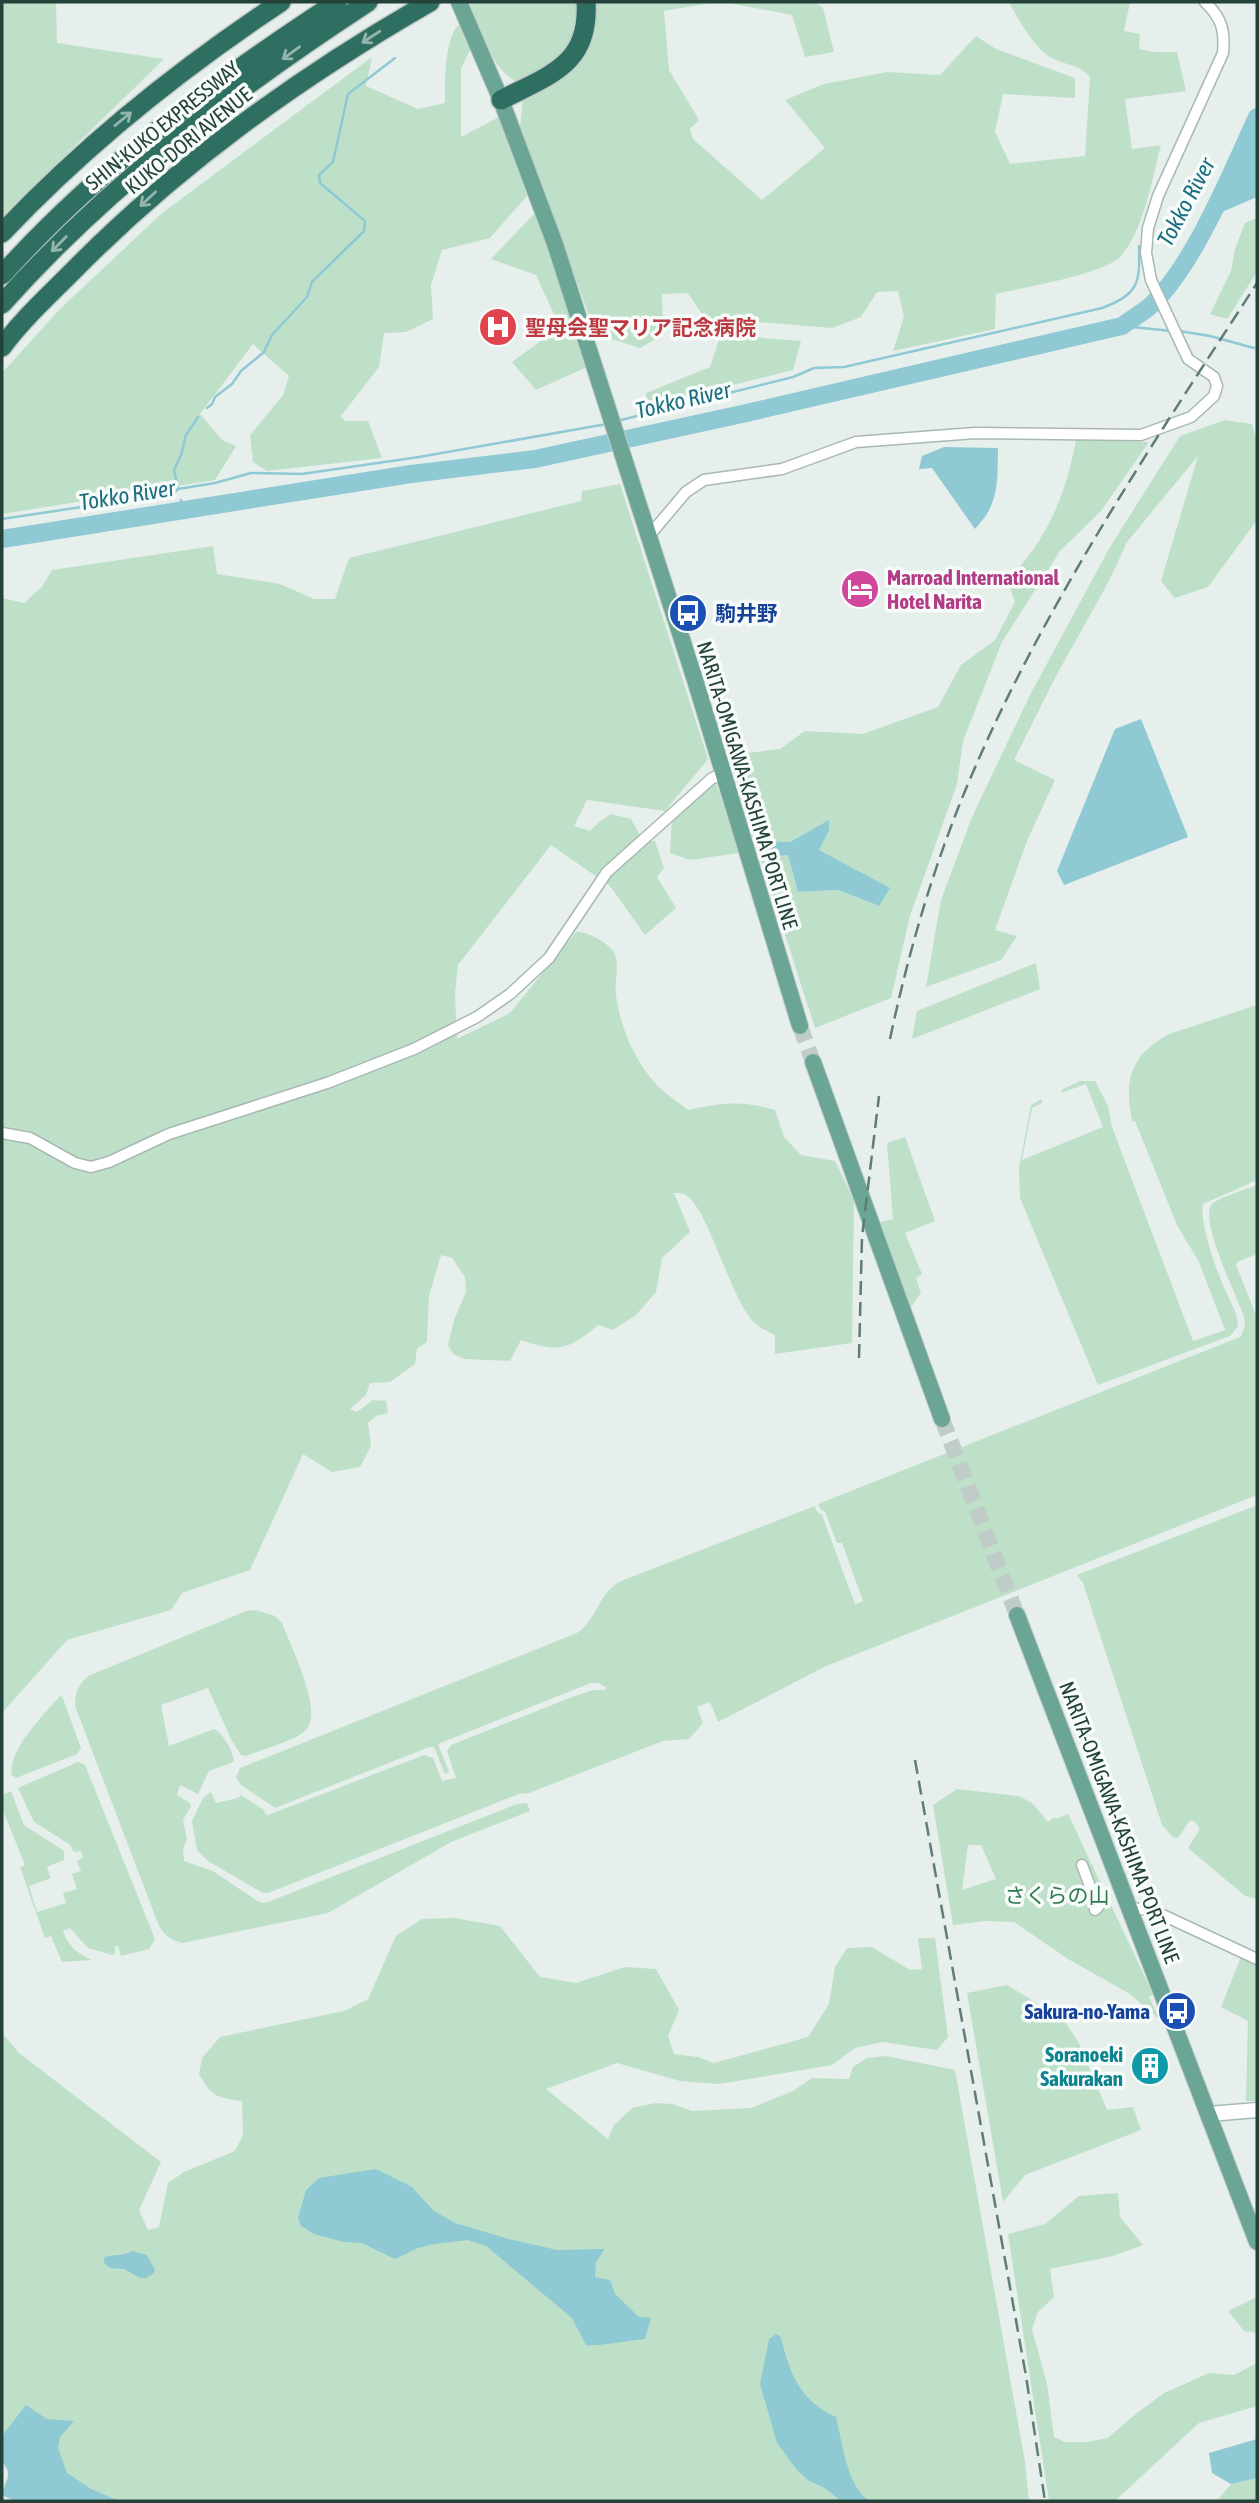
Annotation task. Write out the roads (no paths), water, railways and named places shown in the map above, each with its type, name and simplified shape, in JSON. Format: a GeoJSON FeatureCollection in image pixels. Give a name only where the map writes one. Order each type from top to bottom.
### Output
{"type":"FeatureCollection","features":[{"type":"Feature","properties":{"kind":"highway"},"geometry":{"type":"LineString","coordinates":[[2,233],[110,130],[216,46],[281,2]]}},
{"type":"Feature","properties":{"kind":"highway","name":"SHIN-KUKO EXPRESSWAY"},"geometry":{"type":"LineString","coordinates":[[2,275],[71,205],[135,148],[263,50],[337,2]]}},
{"type":"Feature","properties":{"kind":"highway","name":"SHIN-KUKO EXPRESSWAY"},"geometry":{"type":"LineString","coordinates":[[2,304],[83,218],[202,118],[299,47],[368,2]]}},
{"type":"Feature","properties":{"kind":"highway","name":"KUKO-DORI AVENUE"},"geometry":{"type":"LineString","coordinates":[[2,347],[13,332],[91,253],[169,180],[268,103],[430,2]]}},
{"type":"Feature","properties":{"kind":"highway"},"geometry":{"type":"LineString","coordinates":[[501,100],[554,72],[574,56],[586,30],[586,2]]}},
{"type":"Feature","properties":{"kind":"main road","name":"NARITA-OMIGAWA-KASHIMA PORT LINE"},"geometry":{"type":"LineString","coordinates":[[461,6],[542,207],[591,354],[724,772],[800,1026]]}},
{"type":"Feature","properties":{"kind":"main road"},"geometry":{"type":"LineString","coordinates":[[813,1062],[942,1419]]}},
{"type":"Feature","properties":{"kind":"main road","name":"NARITA-OMIGAWA-KASHIMA PORT LINE"},"geometry":{"type":"LineString","coordinates":[[1017,1615],[1257,2242]]}},
{"type":"Feature","properties":{"kind":"street"},"geometry":{"type":"LineString","coordinates":[[648,537],[686,492],[704,480],[782,469],[856,442],[975,433],[1141,435],[1192,417],[1214,396],[1217,386],[1214,377],[1188,359],[1151,281],[1146,253],[1148,228],[1158,196],[1223,53],[1222,22],[1205,2]]}},
{"type":"Feature","properties":{"kind":"street"},"geometry":{"type":"LineString","coordinates":[[2,1133],[30,1138],[75,1163],[90,1167],[109,1162],[169,1134],[327,1083],[414,1049],[477,1017],[510,994],[550,958],[607,872],[711,779],[724,772]]}},
{"type":"Feature","properties":{"kind":"street"},"geometry":{"type":"LineString","coordinates":[[1082,1865],[1096,1900],[1096,1910]]}},
{"type":"Feature","properties":{"kind":"street"},"geometry":{"type":"LineString","coordinates":[[1130,1908],[1152,1910],[1257,1959]]}},
{"type":"Feature","properties":{"kind":"street"},"geometry":{"type":"LineString","coordinates":[[1209,2114],[1257,2110]]}},
{"type":"Feature","properties":{"kind":"water"},"geometry":{"type":"Polygon","coordinates":[[[1257,135],[1257,197],[1222,212],[1257,135]]]}},
{"type":"Feature","properties":{"kind":"water"},"geometry":{"type":"Polygon","coordinates":[[[944,447],[998,448],[997,482],[993,501],[975,529],[932,468],[919,469],[922,456],[944,447]]]}},
{"type":"Feature","properties":{"kind":"water"},"geometry":{"type":"Polygon","coordinates":[[[1141,719],[1188,837],[1064,885],[1057,871],[1115,729],[1141,719]]]}},
{"type":"Feature","properties":{"kind":"water"},"geometry":{"type":"Polygon","coordinates":[[[829,820],[829,831],[819,850],[890,888],[879,906],[838,890],[798,892],[788,855],[767,857],[763,841],[790,842],[829,820]]]}},
{"type":"Feature","properties":{"kind":"water"},"geometry":{"type":"Polygon","coordinates":[[[376,2169],[412,2187],[434,2211],[455,2223],[557,2250],[605,2249],[596,2262],[595,2277],[610,2280],[615,2294],[639,2317],[651,2318],[645,2339],[586,2345],[572,2318],[486,2246],[468,2240],[418,2248],[395,2259],[362,2243],[344,2242],[314,2234],[301,2226],[298,2218],[306,2190],[319,2178],[376,2169]]]}},
{"type":"Feature","properties":{"kind":"water"},"geometry":{"type":"Polygon","coordinates":[[[132,2251],[147,2255],[154,2273],[140,2278],[124,2269],[110,2268],[104,2263],[104,2258],[132,2251]]]}},
{"type":"Feature","properties":{"kind":"water"},"geometry":{"type":"Polygon","coordinates":[[[776,2334],[781,2337],[788,2363],[805,2395],[836,2417],[851,2475],[862,2495],[870,2501],[841,2501],[825,2488],[809,2481],[777,2443],[760,2384],[769,2339],[776,2334]]]}},
{"type":"Feature","properties":{"kind":"water"},"geometry":{"type":"Polygon","coordinates":[[[26,2405],[47,2419],[74,2421],[60,2437],[58,2448],[67,2473],[91,2489],[119,2501],[15,2501],[2,2495],[8,2470],[2,2461],[2,2436],[26,2405]]]}},
{"type":"Feature","properties":{"kind":"water"},"geometry":{"type":"Polygon","coordinates":[[[1257,2439],[1257,2478],[1231,2484],[1212,2473],[1209,2453],[1257,2439]]]}},
{"type":"Feature","properties":{"kind":"waterway"},"geometry":{"type":"LineString","coordinates":[[207,408],[215,397],[232,384],[241,371],[264,352],[272,335],[307,297],[312,282],[364,231],[365,221],[320,183],[319,175],[333,162],[348,94],[395,58]]}},
{"type":"Feature","properties":{"kind":"waterway","name":"Tokko River"},"geometry":{"type":"LineString","coordinates":[[2,539],[411,474],[535,459],[1122,326],[1148,308],[1165,291],[1196,245],[1257,117]]}},
{"type":"Feature","properties":{"kind":"waterway"},"geometry":{"type":"LineString","coordinates":[[617,421],[793,377],[814,368],[844,367],[1102,308],[1124,298],[1135,286],[1139,269],[1139,246]]}},
{"type":"Feature","properties":{"kind":"waterway"},"geometry":{"type":"LineString","coordinates":[[1122,326],[1172,331]]}},
{"type":"Feature","properties":{"kind":"waterway"},"geometry":{"type":"LineString","coordinates":[[1179,331],[1254,348]]}},
{"type":"Feature","properties":{"kind":"waterway"},"geometry":{"type":"LineString","coordinates":[[178,488],[174,470],[186,435],[198,417]]}},
{"type":"Feature","properties":{"kind":"waterway"},"geometry":{"type":"LineString","coordinates":[[2,519],[174,493],[178,489],[251,473],[302,474],[419,457],[607,424]]}},
{"type":"Feature","properties":{"kind":"waterway"},"geometry":{"type":"LineString","coordinates":[[181,500],[183,510]]}},
{"type":"Feature","properties":{"kind":"tunnel"},"geometry":{"type":"LineString","coordinates":[[800,1026],[813,1062]]}},
{"type":"Feature","properties":{"kind":"tunnel"},"geometry":{"type":"LineString","coordinates":[[942,1419],[1017,1615]]}},
{"type":"Feature","properties":{"kind":"railway"},"geometry":{"type":"LineString","coordinates":[[890,1039],[913,944],[953,821],[1027,658],[1099,531],[1257,283]]}},
{"type":"Feature","properties":{"kind":"railway"},"geometry":{"type":"LineString","coordinates":[[859,1358],[862,1237],[879,1096]]}},
{"type":"Feature","properties":{"kind":"railway"},"geometry":{"type":"LineString","coordinates":[[915,1760],[1026,2376],[1045,2501]]}},
{"type":"Feature","properties":{"kind":"place","name":"聖母会聖マリア記念病院"},"geometry":{"type":"Point","coordinates":[498,327]}},
{"type":"Feature","properties":{"kind":"place","name":"Marroad International Hotel Narita"},"geometry":{"type":"Point","coordinates":[860,589]}},
{"type":"Feature","properties":{"kind":"place","name":"駒井野"},"geometry":{"type":"Point","coordinates":[688,613]}},
{"type":"Feature","properties":{"kind":"place","name":"Sakura-no-Yama"},"geometry":{"type":"Point","coordinates":[1177,2011]}},
{"type":"Feature","properties":{"kind":"place","name":"Soranoeki Sakurakan"},"geometry":{"type":"Point","coordinates":[1150,2066]}},
{"type":"Feature","properties":{"kind":"park label","name":"さくらの山"},"geometry":{"type":"Point","coordinates":[1057,1895]}}]}
